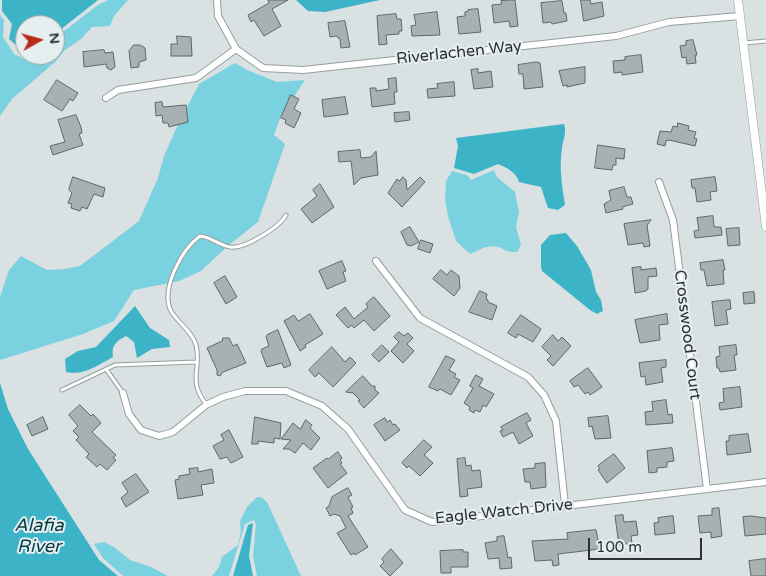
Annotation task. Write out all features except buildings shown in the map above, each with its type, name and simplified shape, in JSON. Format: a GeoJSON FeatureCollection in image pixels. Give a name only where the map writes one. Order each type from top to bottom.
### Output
{"type":"FeatureCollection","features":[{"type":"Feature","properties":{"kind":"street","name":"Riverlachen Way"},"geometry":{"type":"LineString","coordinates":[[217,0],[218,16],[236,49],[264,68],[303,70],[616,36],[669,22],[740,16]]}},
{"type":"Feature","properties":{"kind":"street"},"geometry":{"type":"LineString","coordinates":[[738,0],[766,227]]}},
{"type":"Feature","properties":{"kind":"street"},"geometry":{"type":"LineString","coordinates":[[106,98],[118,90],[196,78],[236,49]]}},
{"type":"Feature","properties":{"kind":"street","name":"Crosswood Court"},"geometry":{"type":"LineString","coordinates":[[659,182],[673,220],[707,489]]}},
{"type":"Feature","properties":{"kind":"street"},"geometry":{"type":"LineString","coordinates":[[376,261],[420,318],[528,377],[544,395],[556,421],[565,505]]}},
{"type":"Feature","properties":{"kind":"street","name":"Eagle Watch Drive"},"geometry":{"type":"LineString","coordinates":[[123,394],[129,414],[141,430],[159,436],[173,432],[206,405],[223,397],[245,391],[286,391],[322,406],[348,429],[405,510],[432,522],[766,482]]}},
{"type":"Feature","properties":{"kind":"lane"},"geometry":{"type":"LineString","coordinates":[[743,43],[766,41]]}},
{"type":"Feature","properties":{"kind":"lane"},"geometry":{"type":"LineString","coordinates":[[206,405],[195,382],[197,349],[194,338],[172,313],[167,296],[178,264],[185,252],[200,236],[230,248],[240,247],[277,225],[286,215]]}},
{"type":"Feature","properties":{"kind":"lane"},"geometry":{"type":"LineString","coordinates":[[62,390],[115,365],[196,362]]}},
{"type":"Feature","properties":{"kind":"lane"},"geometry":{"type":"LineString","coordinates":[[106,369],[123,394]]}},
{"type":"Feature","properties":{"kind":"shaded area"},"geometry":{"type":"Polygon","coordinates":[[[2,0],[98,0],[65,26],[65,15],[15,15],[15,44],[9,39],[12,24],[2,11],[2,0]]]}},
{"type":"Feature","properties":{"kind":"shaded area"},"geometry":{"type":"Polygon","coordinates":[[[108,0],[128,0],[114,16],[110,26],[92,27],[81,39],[65,50],[65,30],[98,5],[108,0]]]}},
{"type":"Feature","properties":{"kind":"shaded area"},"geometry":{"type":"Polygon","coordinates":[[[296,0],[380,0],[325,12],[308,11],[296,0]]]}},
{"type":"Feature","properties":{"kind":"shaded area"},"geometry":{"type":"Polygon","coordinates":[[[0,15],[4,20],[3,37],[14,54],[15,65],[52,65],[12,99],[0,116],[0,15]]]}},
{"type":"Feature","properties":{"kind":"shaded area"},"geometry":{"type":"Polygon","coordinates":[[[235,63],[277,82],[305,80],[281,116],[274,135],[285,144],[258,222],[230,244],[201,271],[179,281],[134,290],[114,321],[83,334],[0,360],[0,297],[9,270],[21,256],[47,270],[80,266],[139,221],[158,178],[164,156],[199,84],[235,63]]]}},
{"type":"Feature","properties":{"kind":"shaded area"},"geometry":{"type":"Polygon","coordinates":[[[564,124],[565,133],[562,145],[561,169],[565,205],[558,210],[548,208],[541,187],[519,182],[513,173],[498,164],[474,174],[454,168],[458,146],[456,138],[564,124]]]}},
{"type":"Feature","properties":{"kind":"shaded area"},"geometry":{"type":"Polygon","coordinates":[[[494,170],[497,177],[515,192],[519,212],[516,227],[521,245],[517,252],[491,246],[470,254],[456,241],[445,200],[446,181],[452,171],[467,175],[471,180],[494,170]]]}},
{"type":"Feature","properties":{"kind":"shaded area"},"geometry":{"type":"Polygon","coordinates":[[[566,233],[577,246],[591,270],[603,311],[597,314],[542,271],[541,245],[550,235],[566,233]]]}},
{"type":"Feature","properties":{"kind":"shaded area"},"geometry":{"type":"Polygon","coordinates":[[[135,306],[150,328],[169,340],[170,347],[152,349],[137,358],[134,342],[126,336],[115,344],[113,357],[85,371],[66,372],[65,359],[78,351],[96,347],[135,306]]]}},
{"type":"Feature","properties":{"kind":"shaded area","name":"Alafia River"},"geometry":{"type":"Polygon","coordinates":[[[0,383],[8,409],[28,449],[99,560],[118,576],[0,576],[0,383]]]}},
{"type":"Feature","properties":{"kind":"shaded area"},"geometry":{"type":"Polygon","coordinates":[[[257,497],[261,497],[267,502],[301,576],[257,576],[253,556],[256,524],[254,520],[245,524],[229,576],[212,576],[219,567],[222,557],[238,545],[241,531],[240,521],[247,507],[257,497]]]}},
{"type":"Feature","properties":{"kind":"shaded area"},"geometry":{"type":"Polygon","coordinates":[[[253,523],[249,556],[253,576],[233,576],[248,525],[253,523]]]}},
{"type":"Feature","properties":{"kind":"shaded area"},"geometry":{"type":"Polygon","coordinates":[[[104,542],[114,547],[130,560],[151,567],[168,576],[123,576],[103,558],[94,544],[104,542]]]}}]}
